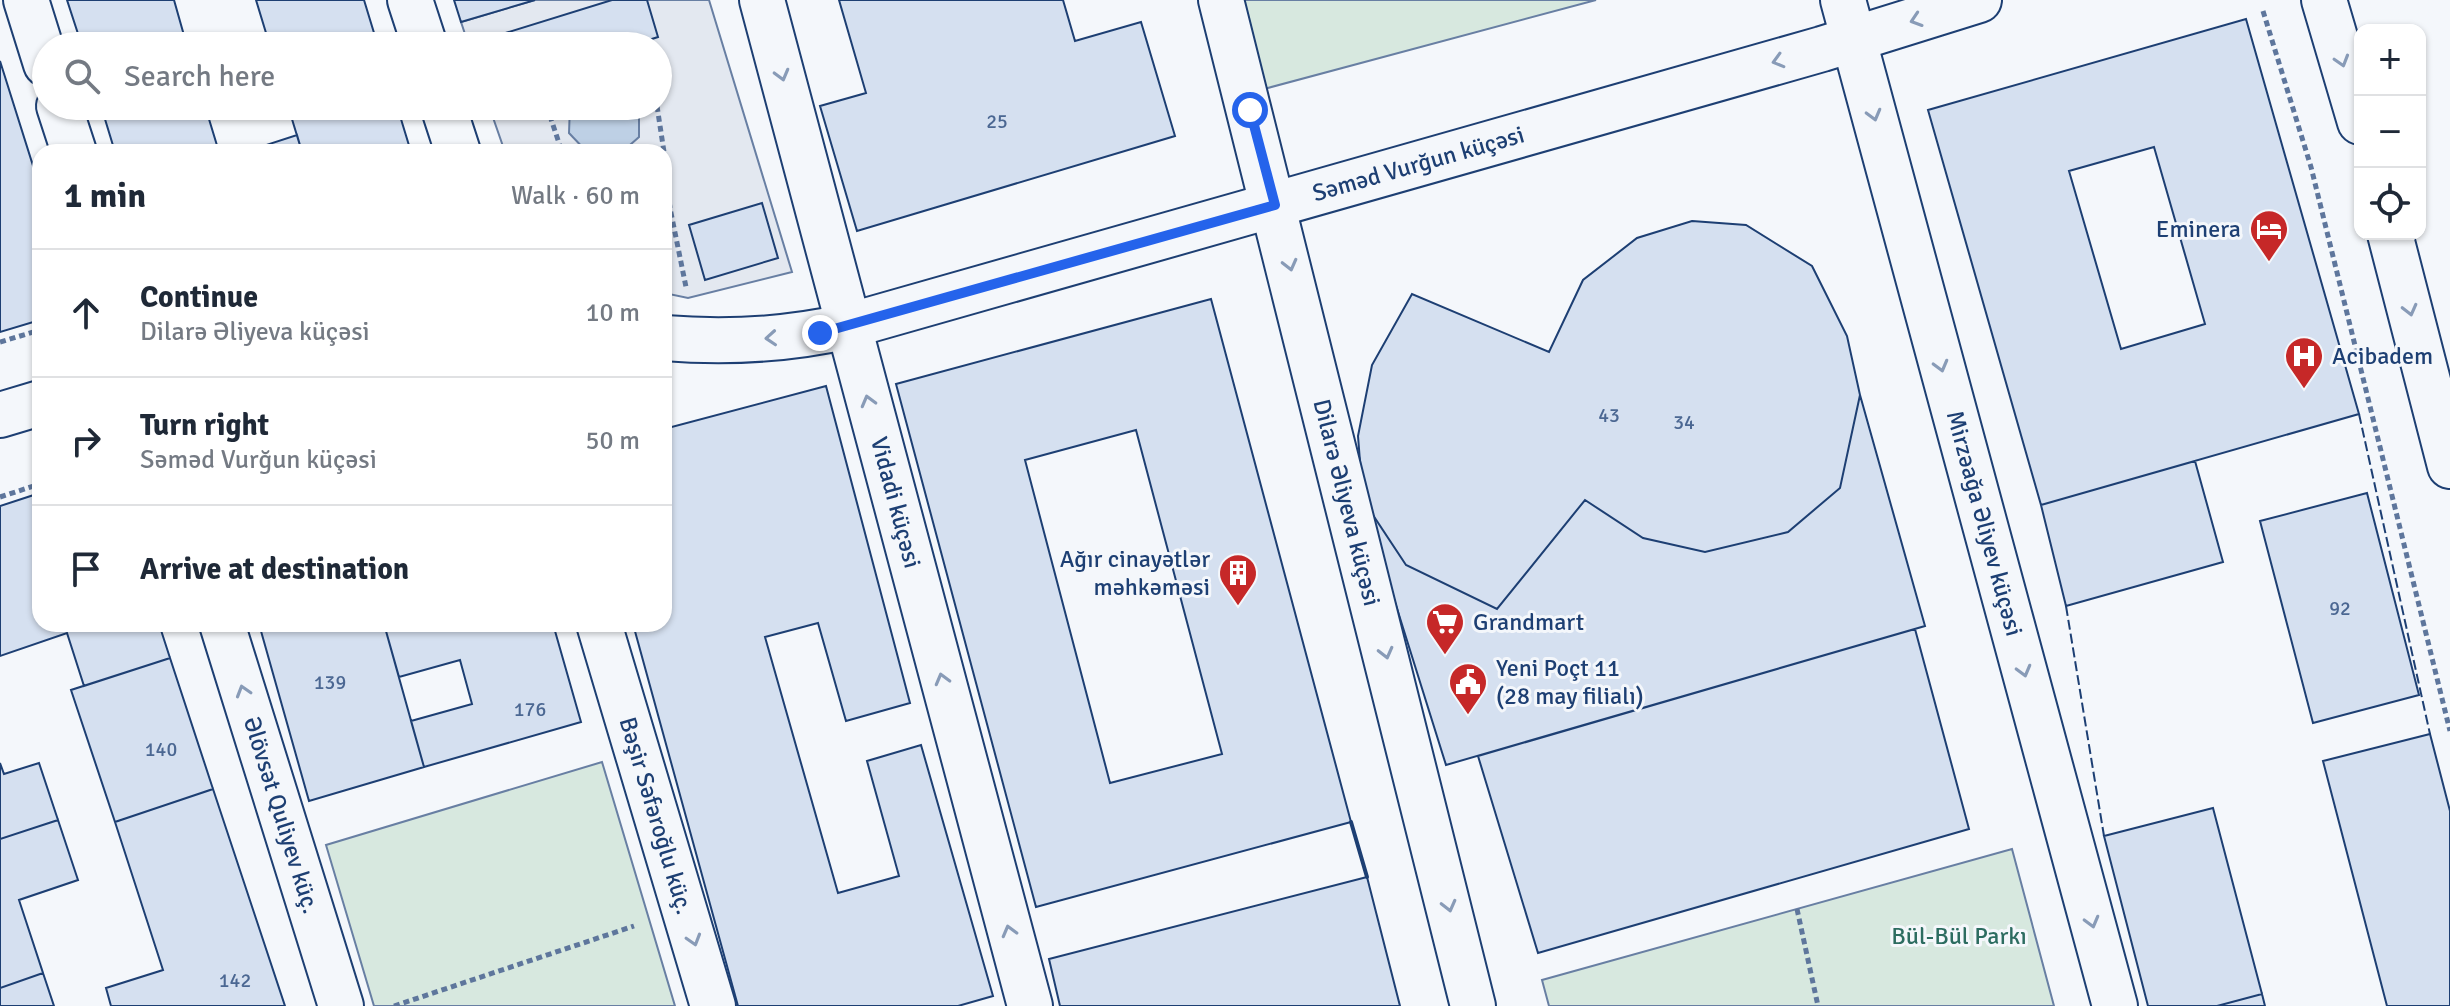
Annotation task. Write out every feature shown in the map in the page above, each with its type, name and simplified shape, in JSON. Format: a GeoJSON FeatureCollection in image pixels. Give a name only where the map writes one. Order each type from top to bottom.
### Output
{"type":"FeatureCollection","features":[{"type":"Feature","properties":{"kind":"street"},"geometry":{"type":"LineString","coordinates":[[26,0],[36,32]]}},
{"type":"Feature","properties":{"kind":"street"},"geometry":{"type":"LineString","coordinates":[[410,0],[420,32]]}},
{"type":"Feature","properties":{"kind":"street","name":"Vidadi küçəsi"},"geometry":{"type":"LineString","coordinates":[[762,0],[1030,1006]]}},
{"type":"Feature","properties":{"kind":"street","name":"Dilarə Əliyeva küçəsi"},"geometry":{"type":"LineString","coordinates":[[1221,0],[1275,205],[1473,1006]]}},
{"type":"Feature","properties":{"kind":"street","name":"Səməd Vurğun küçəsi"},"geometry":{"type":"LineString","coordinates":[[672,338],[756,339],[798,336],[848,326],[1275,205],[1848,20],[1979,0]]}},
{"type":"Feature","properties":{"kind":"street"},"geometry":{"type":"LineString","coordinates":[[2324,0],[2354,102]]}},
{"type":"Feature","properties":{"kind":"street","name":"Mirzəağa Əliyev küçəsi"},"geometry":{"type":"LineString","coordinates":[[1848,20],[2115,1006]]}},
{"type":"Feature","properties":{"kind":"street"},"geometry":{"type":"LineString","coordinates":[[64,120],[71,144]]}},
{"type":"Feature","properties":{"kind":"street"},"geometry":{"type":"LineString","coordinates":[[448,120],[455,144]]}},
{"type":"Feature","properties":{"kind":"street"},"geometry":{"type":"LineString","coordinates":[[2392,240],[2450,466]]}},
{"type":"Feature","properties":{"kind":"street"},"geometry":{"type":"LineString","coordinates":[[0,415],[32,405]]}},
{"type":"Feature","properties":{"kind":"street","name":"Əlövsət Quliyev küç."},"geometry":{"type":"LineString","coordinates":[[224,632],[341,1006]]}},
{"type":"Feature","properties":{"kind":"street","name":"Bəşir Səfəroğlu küç."},"geometry":{"type":"LineString","coordinates":[[601,632],[713,1006]]}},
{"type":"Feature","properties":{"kind":"path"},"geometry":{"type":"LineString","coordinates":[[2263,11],[2311,167],[2450,731]]}},
{"type":"Feature","properties":{"kind":"path"},"geometry":{"type":"LineString","coordinates":[[551,120],[559,144]]}},
{"type":"Feature","properties":{"kind":"path"},"geometry":{"type":"LineString","coordinates":[[659,120],[663,144]]}},
{"type":"Feature","properties":{"kind":"path"},"geometry":{"type":"LineString","coordinates":[[672,229],[688,298]]}},
{"type":"Feature","properties":{"kind":"path"},"geometry":{"type":"LineString","coordinates":[[0,342],[32,332]]}},
{"type":"Feature","properties":{"kind":"path"},"geometry":{"type":"LineString","coordinates":[[0,497],[32,487]]}},
{"type":"Feature","properties":{"kind":"path"},"geometry":{"type":"LineString","coordinates":[[394,1006],[684,909]]}},
{"type":"Feature","properties":{"kind":"path"},"geometry":{"type":"LineString","coordinates":[[1797,909],[1818,1006]]}},
{"type":"Feature","properties":{"kind":"green space"},"geometry":{"type":"Polygon","coordinates":[[[1241,0],[1596,0],[1264,89],[1241,0]]]}},
{"type":"Feature","properties":{"kind":"green space"},"geometry":{"type":"Polygon","coordinates":[[[602,762],[675,1006],[374,1006],[326,845],[602,762]]]}},
{"type":"Feature","properties":{"kind":"green space","name":"Bül-Bül Parkı"},"geometry":{"type":"Polygon","coordinates":[[[2012,849],[2054,1006],[1549,1006],[1542,980],[2012,849]]]}},
{"type":"Feature","properties":{"kind":"shaded area"},"geometry":{"type":"Polygon","coordinates":[[[535,0],[709,0],[792,272],[688,298],[672,295],[672,144],[502,144],[494,120],[672,120],[672,32],[464,32],[461,22],[535,0]]]}},
{"type":"Feature","properties":{"kind":"water"},"geometry":{"type":"Polygon","coordinates":[[[569,120],[639,120],[639,137],[631,144],[579,144],[569,133],[569,120]]]}},
{"type":"Feature","properties":{"kind":"building"},"geometry":{"type":"Polygon","coordinates":[[[67,0],[174,0],[183,32],[77,32],[67,0]]]}},
{"type":"Feature","properties":{"kind":"building"},"geometry":{"type":"Polygon","coordinates":[[[256,0],[364,0],[374,32],[266,32],[256,0]]]}},
{"type":"Feature","properties":{"kind":"building"},"geometry":{"type":"Polygon","coordinates":[[[454,0],[535,0],[461,22],[454,0]]]}},
{"type":"Feature","properties":{"kind":"building"},"geometry":{"type":"Polygon","coordinates":[[[612,0],[647,0],[657,32],[509,32],[612,0]]]}},
{"type":"Feature","properties":{"kind":"building"},"geometry":{"type":"Polygon","coordinates":[[[839,0],[1063,0],[1075,41],[1141,22],[1175,136],[857,231],[820,106],[866,93],[839,0]]]}},
{"type":"Feature","properties":{"kind":"building"},"geometry":{"type":"Polygon","coordinates":[[[2246,19],[2359,414],[2041,505],[1928,110],[2246,19]],[[2154,147],[2069,171],[2121,349],[2205,324],[2154,147]]]}},
{"type":"Feature","properties":{"kind":"building"},"geometry":{"type":"Polygon","coordinates":[[[0,61],[32,163],[32,322],[0,332],[0,61]]]}},
{"type":"Feature","properties":{"kind":"building"},"geometry":{"type":"Polygon","coordinates":[[[105,120],[209,120],[217,144],[113,144],[105,120]]]}},
{"type":"Feature","properties":{"kind":"building"},"geometry":{"type":"Polygon","coordinates":[[[292,120],[401,120],[409,144],[300,144],[292,120]]]}},
{"type":"Feature","properties":{"kind":"building"},"geometry":{"type":"Polygon","coordinates":[[[297,135],[300,144],[269,144],[297,135]]]}},
{"type":"Feature","properties":{"kind":"building"},"geometry":{"type":"Polygon","coordinates":[[[762,203],[778,258],[705,280],[689,225],[762,203]]]}},
{"type":"Feature","properties":{"kind":"building"},"geometry":{"type":"Polygon","coordinates":[[[1692,221],[1746,225],[1812,266],[1847,336],[1860,395],[1840,488],[1788,532],[1705,552],[1643,538],[1585,500],[1497,609],[1406,565],[1363,500],[1358,436],[1372,365],[1412,294],[1549,352],[1583,280],[1637,238],[1692,221]]]}},
{"type":"Feature","properties":{"kind":"building","name":"Ağır cinayətlər məhkəməsi"},"geometry":{"type":"Polygon","coordinates":[[[1211,299],[1351,822],[1036,907],[896,384],[1211,299]],[[1136,430],[1025,460],[1110,783],[1222,754],[1136,430]]]}},
{"type":"Feature","properties":{"kind":"building"},"geometry":{"type":"Polygon","coordinates":[[[826,386],[910,703],[846,721],[818,623],[765,637],[838,893],[899,876],[867,761],[921,745],[993,996],[958,1006],[738,1006],[635,632],[672,632],[672,427],[826,386]]]}},
{"type":"Feature","properties":{"kind":"building"},"geometry":{"type":"Polygon","coordinates":[[[1860,395],[1925,626],[1446,765],[1363,500],[1406,565],[1497,609],[1585,500],[1643,538],[1705,552],[1788,532],[1840,488],[1860,395]]]}},
{"type":"Feature","properties":{"kind":"building"},"geometry":{"type":"Polygon","coordinates":[[[2195,461],[2223,562],[2066,606],[2041,505],[2195,461]]]}},
{"type":"Feature","properties":{"kind":"building"},"geometry":{"type":"Polygon","coordinates":[[[2367,493],[2419,695],[2313,723],[2260,521],[2367,493]]]}},
{"type":"Feature","properties":{"kind":"building"},"geometry":{"type":"Polygon","coordinates":[[[32,496],[32,632],[162,632],[170,658],[84,686],[67,633],[0,656],[0,506],[32,496]]]}},
{"type":"Feature","properties":{"kind":"building"},"geometry":{"type":"Polygon","coordinates":[[[1915,629],[1969,829],[1538,953],[1478,756],[1915,629]]]}},
{"type":"Feature","properties":{"kind":"building"},"geometry":{"type":"Polygon","coordinates":[[[261,632],[386,632],[424,767],[309,801],[261,632]]]}},
{"type":"Feature","properties":{"kind":"building"},"geometry":{"type":"Polygon","coordinates":[[[386,632],[555,632],[581,722],[424,767],[411,721],[472,704],[460,660],[399,677],[386,632]]]}},
{"type":"Feature","properties":{"kind":"building"},"geometry":{"type":"Polygon","coordinates":[[[170,658],[213,789],[115,822],[71,690],[170,658]]]}},
{"type":"Feature","properties":{"kind":"building"},"geometry":{"type":"Polygon","coordinates":[[[2430,734],[2450,811],[2450,1006],[2387,1006],[2323,761],[2430,734]]]}},
{"type":"Feature","properties":{"kind":"building"},"geometry":{"type":"Polygon","coordinates":[[[0,763],[4,774],[39,763],[58,820],[0,839],[0,763]]]}},
{"type":"Feature","properties":{"kind":"building"},"geometry":{"type":"Polygon","coordinates":[[[213,789],[285,1006],[111,1006],[106,988],[163,970],[115,822],[213,789]]]}},
{"type":"Feature","properties":{"kind":"building"},"geometry":{"type":"Polygon","coordinates":[[[2213,808],[2262,994],[2217,1006],[2148,1006],[2104,836],[2213,808]]]}},
{"type":"Feature","properties":{"kind":"building"},"geometry":{"type":"Polygon","coordinates":[[[58,820],[78,880],[19,900],[43,973],[0,988],[0,839],[58,820]]]}},
{"type":"Feature","properties":{"kind":"building"},"geometry":{"type":"Polygon","coordinates":[[[1367,877],[1400,1006],[1060,1006],[1049,959],[1367,877]]]}},
{"type":"Feature","properties":{"kind":"building"},"geometry":{"type":"Polygon","coordinates":[[[43,973],[54,1006],[0,1006],[0,988],[43,973]]]}},
{"type":"Feature","properties":{"kind":"building"},"geometry":{"type":"Polygon","coordinates":[[[2262,994],[2265,1006],[2217,1006],[2262,994]]]}},
{"type":"Feature","properties":{"kind":"fence"},"geometry":{"type":"LineString","coordinates":[[2359,414],[2430,734]]}},
{"type":"Feature","properties":{"kind":"fence"},"geometry":{"type":"LineString","coordinates":[[2066,606],[2104,836]]}},
{"type":"Feature","properties":{"kind":"wall"},"geometry":{"type":"LineString","coordinates":[[1351,822],[1367,877]]}},
{"type":"Feature","properties":{"kind":"place","name":"Eminera"},"geometry":{"type":"Point","coordinates":[2269,263]}},
{"type":"Feature","properties":{"kind":"place","name":"Acibadem"},"geometry":{"type":"Point","coordinates":[2304,390]}},
{"type":"Feature","properties":{"kind":"place","name":"Ağır cinayətlər məhkəməsi"},"geometry":{"type":"Point","coordinates":[1238,607]}},
{"type":"Feature","properties":{"kind":"place","name":"Grandmart"},"geometry":{"type":"Point","coordinates":[1445,656]}},
{"type":"Feature","properties":{"kind":"place","name":"Yeni Poçt 11 (28 may filialı)"},"geometry":{"type":"Point","coordinates":[1468,716]}},
{"type":"Feature","properties":{"kind":"route"},"geometry":{"type":"LineString","coordinates":[[820,333],[1275,205],[1250,110]]}}]}
